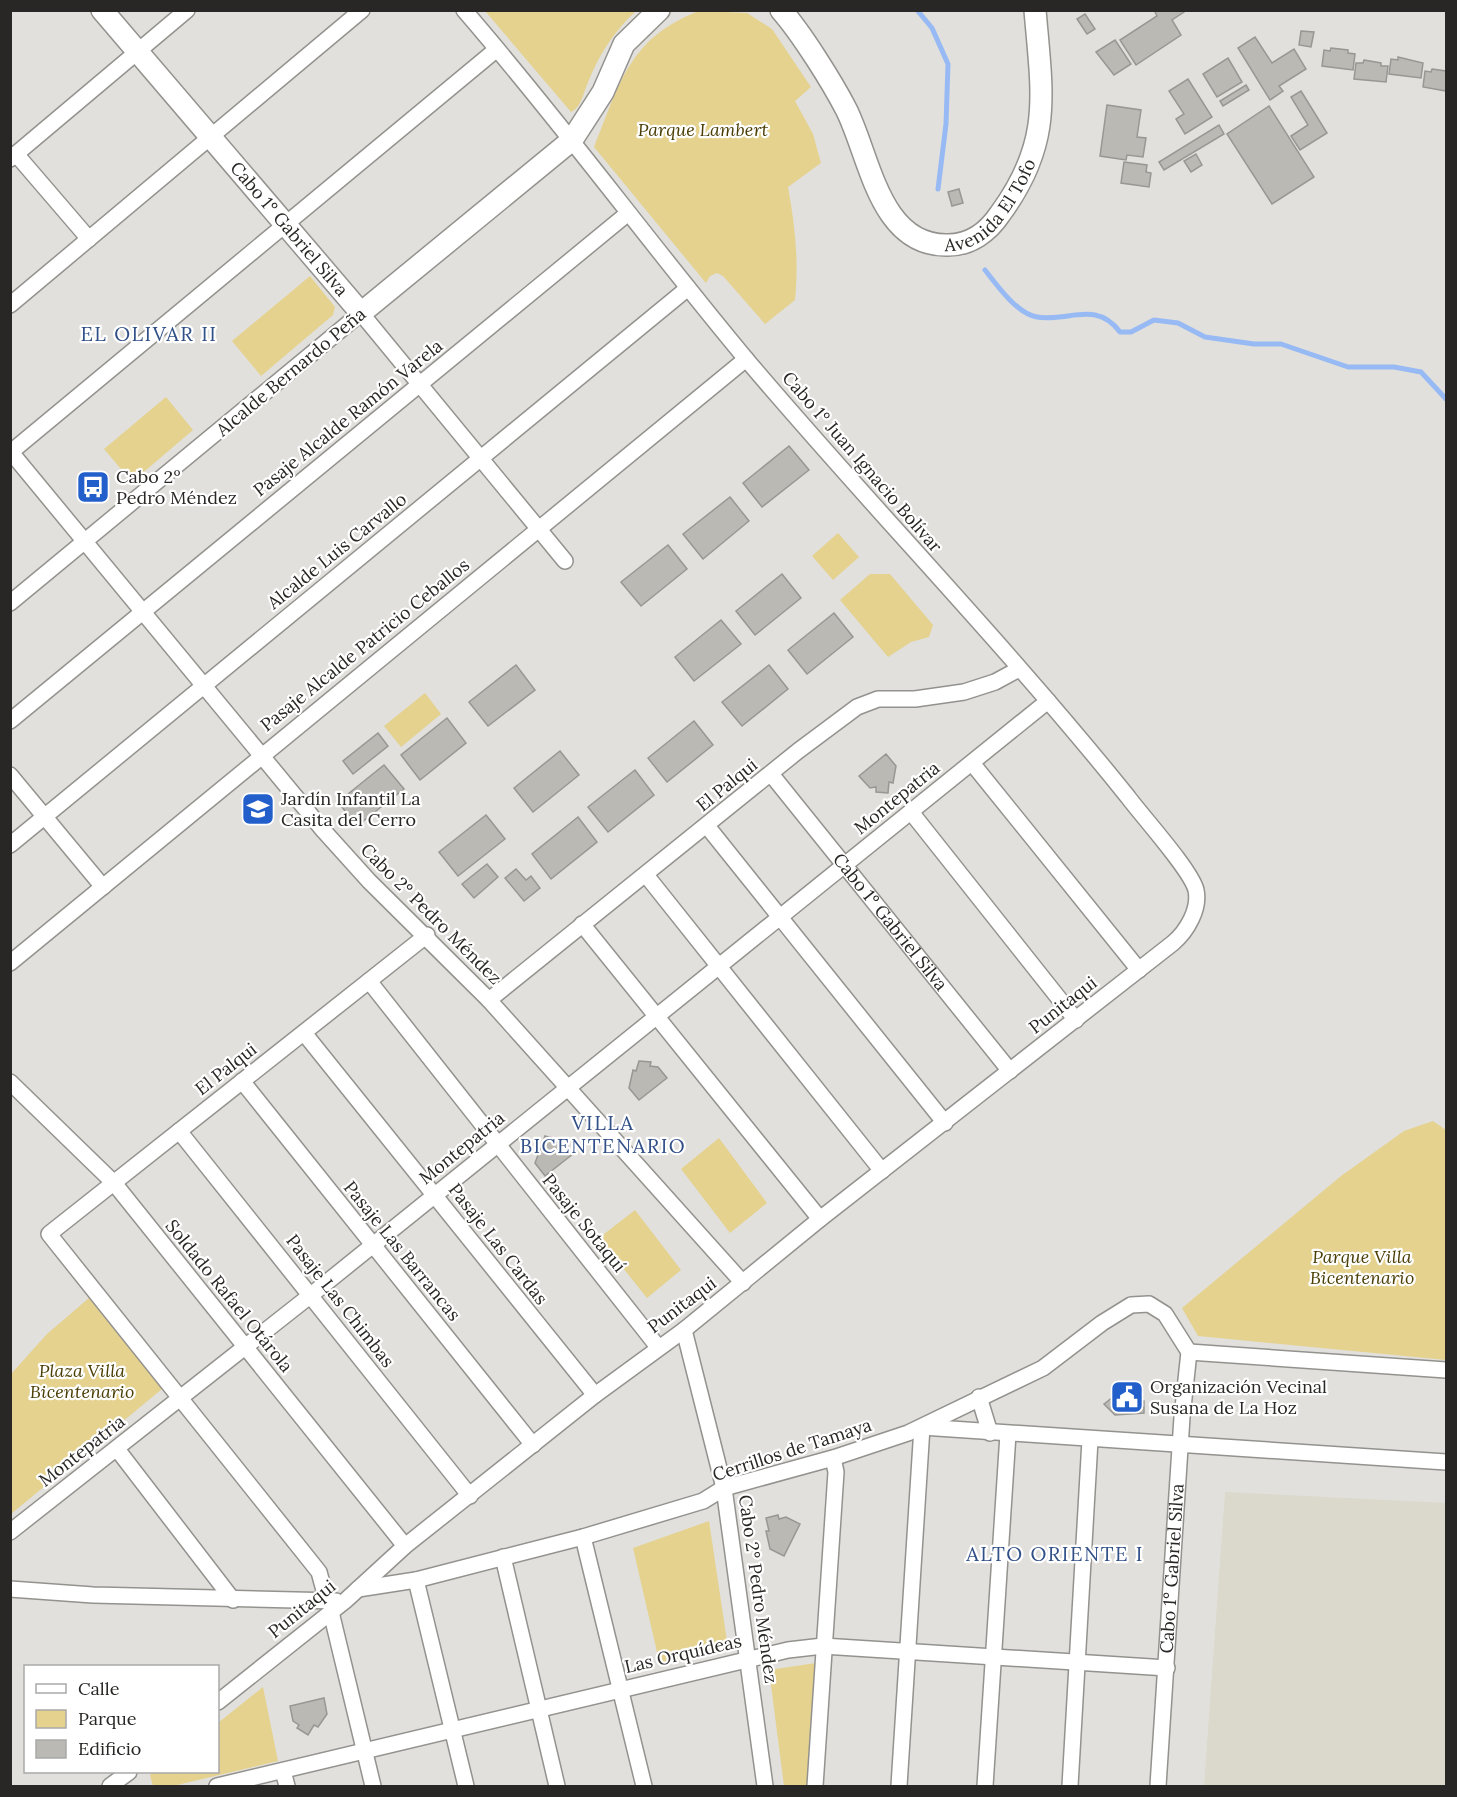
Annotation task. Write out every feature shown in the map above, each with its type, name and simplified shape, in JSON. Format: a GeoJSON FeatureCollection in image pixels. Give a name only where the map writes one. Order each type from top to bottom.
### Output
{"type":"FeatureCollection","features":[{"type":"Feature","properties":{"kind":"street","name":"Cabo 1° Gabriel Silva"},"geometry":{"type":"LineString","coordinates":[[102,10],[361,313],[565,561]]}},
{"type":"Feature","properties":{"kind":"street"},"geometry":{"type":"LineString","coordinates":[[89,238],[13,156],[187,10]]}},
{"type":"Feature","properties":{"kind":"street"},"geometry":{"type":"LineString","coordinates":[[10,305],[362,10]]}},
{"type":"Feature","properties":{"kind":"street","name":"Cabo 1° Juan Ignacio Bolívar"},"geometry":{"type":"LineString","coordinates":[[464,10],[572,140],[627,214],[746,359],[1067,721],[1174,856],[1196,889],[1195,911],[1182,935],[1173,943]]}},
{"type":"Feature","properties":{"kind":"street"},"geometry":{"type":"LineString","coordinates":[[572,140],[603,92],[624,44],[659,10]]}},
{"type":"Feature","properties":{"kind":"street","name":"Avenida El Tofo"},"geometry":{"type":"LineString","coordinates":[[782,10],[846,109],[884,202],[896,223],[914,238],[949,245],[972,239],[988,229],[1013,197],[1031,161],[1043,108],[1035,10]]}},
{"type":"Feature","properties":{"kind":"street"},"geometry":{"type":"LineString","coordinates":[[11,452],[497,49]]}},
{"type":"Feature","properties":{"kind":"street","name":"Alcalde Bernardo Peña"},"geometry":{"type":"LineString","coordinates":[[10,603],[87,542],[572,140]]}},
{"type":"Feature","properties":{"kind":"street","name":"Pasaje Alcalde Ramón Varela"},"geometry":{"type":"LineString","coordinates":[[10,721],[627,214]]}},
{"type":"Feature","properties":{"kind":"street","name":"Alcalde Luis Carvallo"},"geometry":{"type":"LineString","coordinates":[[10,845],[688,288]]}},
{"type":"Feature","properties":{"kind":"street","name":"Pasaje Alcalde Patricio Ceballos"},"geometry":{"type":"LineString","coordinates":[[10,963],[746,359]]}},
{"type":"Feature","properties":{"kind":"street","name":"Cabo 2° Pedro Méndez"},"geometry":{"type":"LineString","coordinates":[[11,452],[144,610],[261,756],[362,873],[427,935],[489,1000],[743,1283]]}},
{"type":"Feature","properties":{"kind":"street","name":"El Palqui"},"geometry":{"type":"LineString","coordinates":[[489,1000],[848,713],[867,702],[890,698],[928,698],[964,692],[995,682],[1020,669]]}},
{"type":"Feature","properties":{"kind":"street","name":"Montepatria"},"geometry":{"type":"LineString","coordinates":[[10,1532],[312,1295],[1048,701]]}},
{"type":"Feature","properties":{"kind":"street"},"geometry":{"type":"LineString","coordinates":[[972,763],[1139,970]]}},
{"type":"Feature","properties":{"kind":"street","name":"Cabo 1° Gabriel Silva"},"geometry":{"type":"LineString","coordinates":[[771,774],[1010,1071]]}},
{"type":"Feature","properties":{"kind":"street"},"geometry":{"type":"LineString","coordinates":[[10,775],[103,887]]}},
{"type":"Feature","properties":{"kind":"street"},"geometry":{"type":"LineString","coordinates":[[911,812],[1076,1020]]}},
{"type":"Feature","properties":{"kind":"street"},"geometry":{"type":"LineString","coordinates":[[707,826],[945,1122]]}},
{"type":"Feature","properties":{"kind":"street"},"geometry":{"type":"LineString","coordinates":[[646,875],[882,1171]]}},
{"type":"Feature","properties":{"kind":"street"},"geometry":{"type":"LineString","coordinates":[[582,924],[820,1219]]}},
{"type":"Feature","properties":{"kind":"street","name":"El Palqui"},"geometry":{"type":"LineString","coordinates":[[181,1398],[49,1234],[427,935]]}},
{"type":"Feature","properties":{"kind":"street","name":"Punitaqui"},"geometry":{"type":"LineString","coordinates":[[219,1701],[329,1607],[345,1601],[405,1546],[595,1395],[684,1330],[820,1219],[1173,943]]}},
{"type":"Feature","properties":{"kind":"street","name":"Pasaje Sotaquí"},"geometry":{"type":"LineString","coordinates":[[369,981],[658,1347]]}},
{"type":"Feature","properties":{"kind":"street","name":"Pasaje Las Cardas"},"geometry":{"type":"LineString","coordinates":[[304,1033],[595,1395]]}},
{"type":"Feature","properties":{"kind":"street","name":"Soldado Rafael Otárola"},"geometry":{"type":"LineString","coordinates":[[10,1082],[114,1183],[405,1546]]}},
{"type":"Feature","properties":{"kind":"street","name":"Pasaje Las Barrancas"},"geometry":{"type":"LineString","coordinates":[[242,1082],[533,1445]]}},
{"type":"Feature","properties":{"kind":"street","name":"Pasaje Las Chimbas"},"geometry":{"type":"LineString","coordinates":[[179,1131],[470,1496]]}},
{"type":"Feature","properties":{"kind":"street","name":"Cerrillos de Tamaya"},"geometry":{"type":"LineString","coordinates":[[358,1589],[416,1580],[583,1537],[703,1501],[724,1488],[833,1458],[922,1427],[1042,1368],[1102,1323],[1140,1303],[1149,1304],[1165,1314],[1189,1352]]}},
{"type":"Feature","properties":{"kind":"street","name":"Cabo 2° Pedro Méndez"},"geometry":{"type":"LineString","coordinates":[[684,1330],[724,1488],[765,1786]]}},
{"type":"Feature","properties":{"kind":"street","name":"Cabo 1° Gabriel Silva"},"geometry":{"type":"LineString","coordinates":[[1158,1786],[1180,1443],[1189,1352]]}},
{"type":"Feature","properties":{"kind":"street"},"geometry":{"type":"LineString","coordinates":[[1189,1352],[1446,1370]]}},
{"type":"Feature","properties":{"kind":"street"},"geometry":{"type":"LineString","coordinates":[[979,1397],[990,1433]]}},
{"type":"Feature","properties":{"kind":"street"},"geometry":{"type":"LineString","coordinates":[[181,1398],[319,1572],[373,1786]]}},
{"type":"Feature","properties":{"kind":"street"},"geometry":{"type":"LineString","coordinates":[[900,1786],[922,1427],[1446,1462]]}},
{"type":"Feature","properties":{"kind":"street"},"geometry":{"type":"LineString","coordinates":[[985,1786],[1008,1434]]}},
{"type":"Feature","properties":{"kind":"street"},"geometry":{"type":"LineString","coordinates":[[1070,1786],[1090,1440]]}},
{"type":"Feature","properties":{"kind":"street"},"geometry":{"type":"LineString","coordinates":[[117,1449],[233,1600]]}},
{"type":"Feature","properties":{"kind":"street"},"geometry":{"type":"LineString","coordinates":[[815,1786],[836,1472],[833,1458]]}},
{"type":"Feature","properties":{"kind":"street"},"geometry":{"type":"LineString","coordinates":[[583,1537],[644,1786]]}},
{"type":"Feature","properties":{"kind":"street"},"geometry":{"type":"LineString","coordinates":[[503,1557],[557,1786]]}},
{"type":"Feature","properties":{"kind":"street"},"geometry":{"type":"LineString","coordinates":[[416,1580],[466,1786]]}},
{"type":"Feature","properties":{"kind":"street"},"geometry":{"type":"LineString","coordinates":[[10,1590],[233,1600],[329,1607]]}},
{"type":"Feature","properties":{"kind":"street","name":"Las Orquídeas"},"geometry":{"type":"LineString","coordinates":[[218,1786],[778,1651],[823,1646],[993,1656],[1076,1664],[1167,1668]]}},
{"type":"Feature","properties":{"kind":"street"},"geometry":{"type":"LineString","coordinates":[[283,1771],[287,1786]]}},
{"type":"Feature","properties":{"kind":"street"},"geometry":{"type":"LineString","coordinates":[[110,1786],[128,1773]]}},
{"type":"Feature","properties":{"kind":"shaded area"},"geometry":{"type":"Polygon","coordinates":[[[1225,1492],[1446,1503],[1446,1786],[1204,1786],[1225,1492]]]}},
{"type":"Feature","properties":{"kind":"green space"},"geometry":{"type":"Polygon","coordinates":[[[485,11],[636,11],[607,45],[591,74],[579,104],[571,112],[485,11]]]}},
{"type":"Feature","properties":{"kind":"green space","name":"Parque Lambert"},"geometry":{"type":"Polygon","coordinates":[[[699,11],[747,13],[772,29],[811,87],[795,101],[813,134],[821,163],[788,187],[796,243],[795,300],[765,324],[723,276],[717,273],[710,276],[706,283],[594,147],[620,83],[642,49],[675,22],[699,11]]]}},
{"type":"Feature","properties":{"kind":"green space"},"geometry":{"type":"Polygon","coordinates":[[[310,276],[335,307],[333,315],[261,376],[232,341],[310,276]]]}},
{"type":"Feature","properties":{"kind":"green space"},"geometry":{"type":"Polygon","coordinates":[[[166,397],[193,430],[132,482],[104,449],[166,397]]]}},
{"type":"Feature","properties":{"kind":"green space"},"geometry":{"type":"Polygon","coordinates":[[[838,533],[859,557],[833,580],[812,556],[838,533]]]}},
{"type":"Feature","properties":{"kind":"green space"},"geometry":{"type":"Polygon","coordinates":[[[870,574],[890,574],[933,625],[929,637],[911,642],[888,657],[840,600],[870,574]]]}},
{"type":"Feature","properties":{"kind":"green space"},"geometry":{"type":"Polygon","coordinates":[[[425,693],[441,714],[401,747],[384,726],[425,693]]]}},
{"type":"Feature","properties":{"kind":"green space","name":"Parque Villa Bicentenario"},"geometry":{"type":"Polygon","coordinates":[[[1433,1121],[1446,1130],[1446,1360],[1198,1336],[1182,1308],[1341,1176],[1404,1131],[1433,1121]]]}},
{"type":"Feature","properties":{"kind":"green space"},"geometry":{"type":"Polygon","coordinates":[[[719,1138],[767,1203],[730,1233],[681,1169],[719,1138]]]}},
{"type":"Feature","properties":{"kind":"green space"},"geometry":{"type":"Polygon","coordinates":[[[635,1210],[681,1270],[647,1298],[599,1238],[635,1210]]]}},
{"type":"Feature","properties":{"kind":"green space","name":"Plaza Villa Bicentenario"},"geometry":{"type":"Polygon","coordinates":[[[89,1298],[162,1389],[11,1514],[11,1374],[47,1334],[89,1298]]]}},
{"type":"Feature","properties":{"kind":"green space"},"geometry":{"type":"Polygon","coordinates":[[[709,1521],[728,1648],[660,1665],[633,1548],[709,1521]]]}},
{"type":"Feature","properties":{"kind":"green space"},"geometry":{"type":"Polygon","coordinates":[[[816,1663],[808,1786],[784,1786],[769,1670],[816,1663]]]}},
{"type":"Feature","properties":{"kind":"green space"},"geometry":{"type":"Polygon","coordinates":[[[263,1687],[278,1761],[173,1786],[153,1786],[150,1775],[153,1773],[219,1773],[219,1722],[263,1687]]]}},
{"type":"Feature","properties":{"kind":"building"},"geometry":{"type":"Polygon","coordinates":[[[1154,10],[1187,10],[1172,20],[1181,35],[1136,65],[1120,40],[1157,16],[1154,10]]]}},
{"type":"Feature","properties":{"kind":"building"},"geometry":{"type":"Polygon","coordinates":[[[1085,14],[1095,29],[1087,34],[1077,19],[1085,14]]]}},
{"type":"Feature","properties":{"kind":"building"},"geometry":{"type":"Polygon","coordinates":[[[1301,31],[1314,32],[1311,47],[1299,45],[1301,31]]]}},
{"type":"Feature","properties":{"kind":"building"},"geometry":{"type":"Polygon","coordinates":[[[1255,37],[1272,63],[1294,49],[1306,69],[1279,86],[1283,91],[1270,100],[1238,48],[1255,37]]]}},
{"type":"Feature","properties":{"kind":"building"},"geometry":{"type":"Polygon","coordinates":[[[1115,40],[1131,64],[1114,75],[1096,52],[1115,40]]]}},
{"type":"Feature","properties":{"kind":"building"},"geometry":{"type":"Polygon","coordinates":[[[1331,48],[1348,50],[1348,53],[1355,54],[1353,70],[1322,66],[1324,50],[1330,51],[1331,48]]]}},
{"type":"Feature","properties":{"kind":"building"},"geometry":{"type":"Polygon","coordinates":[[[1398,57],[1423,63],[1421,78],[1389,74],[1391,59],[1398,60],[1398,57]]]}},
{"type":"Feature","properties":{"kind":"building"},"geometry":{"type":"Polygon","coordinates":[[[1228,58],[1242,82],[1217,97],[1203,74],[1228,58]]]}},
{"type":"Feature","properties":{"kind":"building"},"geometry":{"type":"Polygon","coordinates":[[[1364,60],[1388,66],[1386,82],[1354,79],[1356,63],[1363,63],[1364,60]]]}},
{"type":"Feature","properties":{"kind":"building"},"geometry":{"type":"Polygon","coordinates":[[[1432,69],[1446,71],[1446,91],[1423,87],[1425,71],[1431,72],[1432,69]]]}},
{"type":"Feature","properties":{"kind":"building"},"geometry":{"type":"Polygon","coordinates":[[[1188,79],[1212,117],[1185,134],[1176,119],[1184,114],[1169,91],[1188,79]]]}},
{"type":"Feature","properties":{"kind":"building"},"geometry":{"type":"Polygon","coordinates":[[[1246,85],[1249,90],[1223,106],[1220,101],[1246,85]]]}},
{"type":"Feature","properties":{"kind":"building"},"geometry":{"type":"Polygon","coordinates":[[[1301,91],[1327,133],[1300,150],[1291,136],[1308,125],[1291,97],[1301,91]]]}},
{"type":"Feature","properties":{"kind":"building"},"geometry":{"type":"Polygon","coordinates":[[[1107,105],[1141,110],[1137,137],[1146,138],[1143,157],[1127,155],[1126,160],[1100,156],[1107,105]]]}},
{"type":"Feature","properties":{"kind":"building"},"geometry":{"type":"Polygon","coordinates":[[[1269,106],[1314,177],[1272,204],[1227,134],[1269,106]]]}},
{"type":"Feature","properties":{"kind":"building"},"geometry":{"type":"Polygon","coordinates":[[[1219,125],[1224,134],[1164,170],[1159,162],[1219,125]]]}},
{"type":"Feature","properties":{"kind":"building"},"geometry":{"type":"Polygon","coordinates":[[[1196,154],[1202,165],[1191,172],[1184,161],[1196,154]]]}},
{"type":"Feature","properties":{"kind":"building"},"geometry":{"type":"Polygon","coordinates":[[[1124,162],[1147,165],[1146,172],[1151,173],[1149,187],[1121,183],[1124,162]]]}},
{"type":"Feature","properties":{"kind":"building"},"geometry":{"type":"Polygon","coordinates":[[[959,189],[963,203],[952,206],[948,192],[959,189]]]}},
{"type":"Feature","properties":{"kind":"building"},"geometry":{"type":"Polygon","coordinates":[[[789,446],[809,470],[762,507],[743,483],[789,446]]]}},
{"type":"Feature","properties":{"kind":"building"},"geometry":{"type":"Polygon","coordinates":[[[730,497],[749,521],[703,559],[683,534],[730,497]]]}},
{"type":"Feature","properties":{"kind":"building"},"geometry":{"type":"Polygon","coordinates":[[[668,545],[687,569],[641,606],[621,582],[668,545]]]}},
{"type":"Feature","properties":{"kind":"building"},"geometry":{"type":"Polygon","coordinates":[[[782,574],[801,598],[755,635],[736,611],[782,574]]]}},
{"type":"Feature","properties":{"kind":"building"},"geometry":{"type":"Polygon","coordinates":[[[834,613],[853,637],[807,674],[788,650],[834,613]]]}},
{"type":"Feature","properties":{"kind":"building"},"geometry":{"type":"Polygon","coordinates":[[[721,620],[741,644],[694,681],[675,657],[721,620]]]}},
{"type":"Feature","properties":{"kind":"building"},"geometry":{"type":"Polygon","coordinates":[[[516,665],[535,690],[488,726],[469,702],[516,665]]]}},
{"type":"Feature","properties":{"kind":"building"},"geometry":{"type":"Polygon","coordinates":[[[769,665],[788,689],[742,726],[722,702],[769,665]]]}},
{"type":"Feature","properties":{"kind":"building"},"geometry":{"type":"Polygon","coordinates":[[[447,718],[466,743],[420,780],[401,755],[447,718]]]}},
{"type":"Feature","properties":{"kind":"building"},"geometry":{"type":"Polygon","coordinates":[[[694,721],[713,745],[667,782],[648,758],[694,721]]]}},
{"type":"Feature","properties":{"kind":"building"},"geometry":{"type":"Polygon","coordinates":[[[378,733],[388,746],[353,774],[343,761],[378,733]]]}},
{"type":"Feature","properties":{"kind":"building"},"geometry":{"type":"Polygon","coordinates":[[[560,751],[579,775],[533,812],[514,788],[560,751]]]}},
{"type":"Feature","properties":{"kind":"building"},"geometry":{"type":"Polygon","coordinates":[[[886,754],[896,766],[893,783],[889,782],[888,793],[876,792],[876,787],[870,788],[859,776],[886,754]]]}},
{"type":"Feature","properties":{"kind":"building"},"geometry":{"type":"Polygon","coordinates":[[[384,765],[404,789],[357,826],[338,802],[384,765]]]}},
{"type":"Feature","properties":{"kind":"building"},"geometry":{"type":"Polygon","coordinates":[[[635,770],[654,795],[608,832],[588,807],[635,770]]]}},
{"type":"Feature","properties":{"kind":"building"},"geometry":{"type":"Polygon","coordinates":[[[486,815],[505,839],[458,876],[439,852],[486,815]]]}},
{"type":"Feature","properties":{"kind":"building"},"geometry":{"type":"Polygon","coordinates":[[[578,817],[597,842],[551,879],[532,854],[578,817]]]}},
{"type":"Feature","properties":{"kind":"building"},"geometry":{"type":"Polygon","coordinates":[[[487,864],[498,877],[474,898],[462,884],[487,864]]]}},
{"type":"Feature","properties":{"kind":"building"},"geometry":{"type":"Polygon","coordinates":[[[516,869],[526,880],[531,876],[540,888],[524,901],[505,878],[516,869]]]}},
{"type":"Feature","properties":{"kind":"building"},"geometry":{"type":"Polygon","coordinates":[[[639,1061],[651,1062],[650,1066],[658,1067],[667,1078],[639,1100],[629,1088],[633,1070],[636,1071],[639,1061]]]}},
{"type":"Feature","properties":{"kind":"building"},"geometry":{"type":"Polygon","coordinates":[[[545,1136],[562,1141],[573,1154],[545,1176],[535,1163],[545,1136]]]}},
{"type":"Feature","properties":{"kind":"building","name":"Organización Vecinal Susana de La Hoz"},"geometry":{"type":"Polygon","coordinates":[[[1132,1382],[1142,1394],[1144,1413],[1115,1415],[1104,1404],[1132,1382]]]}},
{"type":"Feature","properties":{"kind":"building"},"geometry":{"type":"Polygon","coordinates":[[[778,1515],[779,1519],[786,1517],[800,1524],[784,1556],[770,1549],[766,1531],[769,1531],[766,1518],[778,1515]]]}},
{"type":"Feature","properties":{"kind":"building"},"geometry":{"type":"Polygon","coordinates":[[[324,1698],[327,1714],[318,1727],[314,1725],[308,1735],[297,1728],[299,1725],[293,1721],[290,1706],[324,1698]]]}},
{"type":"Feature","properties":{"kind":"waterway"},"geometry":{"type":"LineString","coordinates":[[917,10],[932,28],[948,64],[946,124],[938,189]]}},
{"type":"Feature","properties":{"kind":"waterway"},"geometry":{"type":"LineString","coordinates":[[985,270],[1015,305],[1037,317],[1092,315],[1111,322],[1120,332],[1131,332],[1154,320],[1178,323],[1205,337],[1254,344],[1281,344],[1348,367],[1394,367],[1421,372],[1446,399]]}},
{"type":"Feature","properties":{"kind":"place","name":"Cabo 2º Pedro Méndez"},"geometry":{"type":"Point","coordinates":[93,487]}},
{"type":"Feature","properties":{"kind":"place","name":"Jardín Infantil La Casita del Cerro"},"geometry":{"type":"Point","coordinates":[258,809]}},
{"type":"Feature","properties":{"kind":"place","name":"Organización Vecinal Susana de La Hoz"},"geometry":{"type":"Point","coordinates":[1127,1397]}},
{"type":"Feature","properties":{"kind":"district","name":"EL OLIVAR II"},"geometry":{"type":"Point","coordinates":[149,334]}},
{"type":"Feature","properties":{"kind":"district","name":"VILLA BICENTENARIO"},"geometry":{"type":"Point","coordinates":[603,1134]}},
{"type":"Feature","properties":{"kind":"district","name":"ALTO ORIENTE I"},"geometry":{"type":"Point","coordinates":[1055,1554]}}]}
